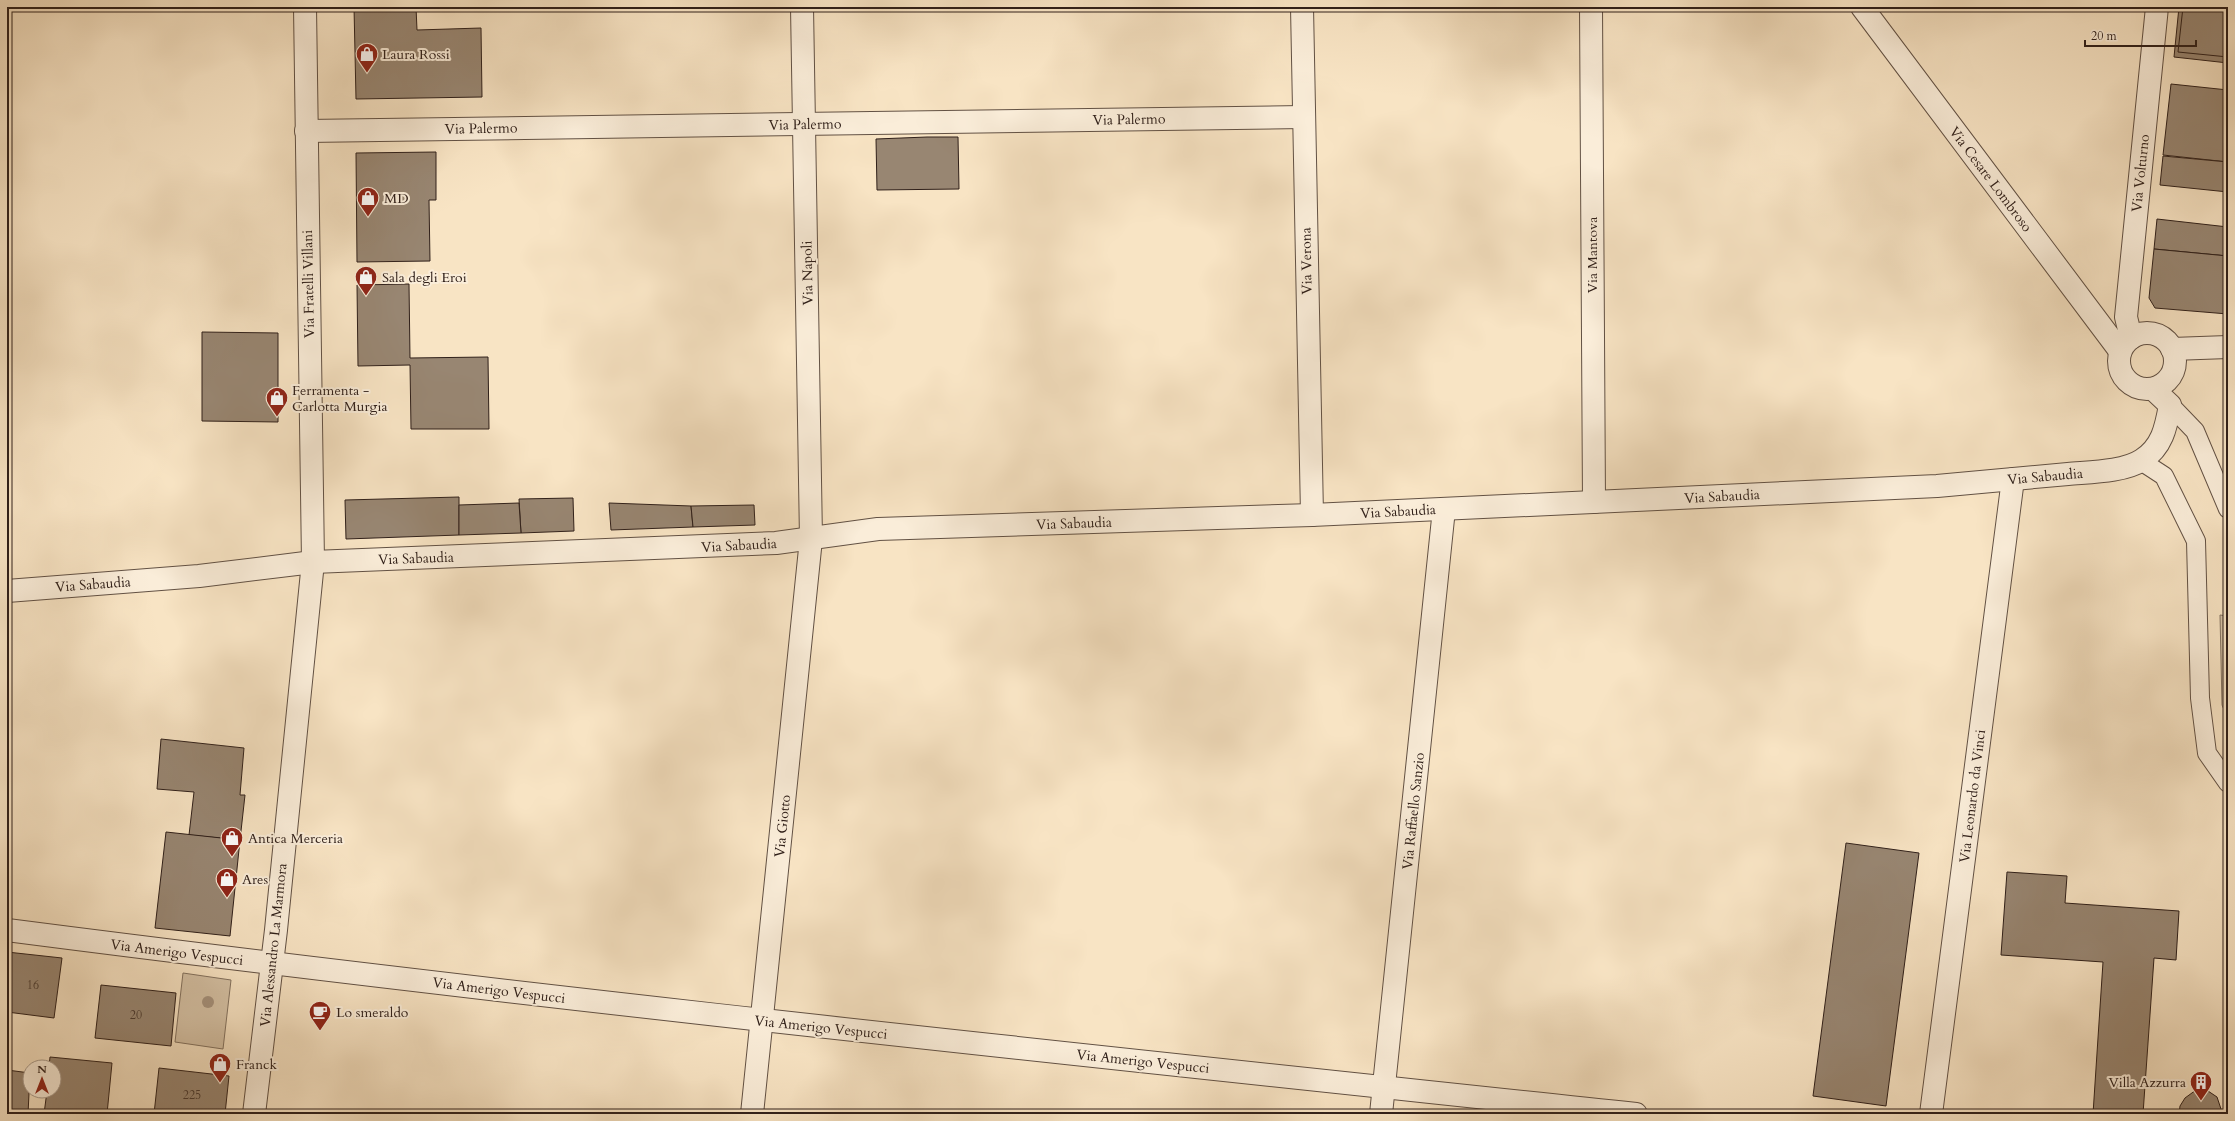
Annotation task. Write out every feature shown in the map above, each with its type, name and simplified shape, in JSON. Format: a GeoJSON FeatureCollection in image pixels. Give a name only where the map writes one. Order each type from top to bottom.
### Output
{"type":"FeatureCollection","features":[{"type":"Feature","properties":{"kind":"street","name":"Via Fratelli Villani"},"geometry":{"type":"LineString","coordinates":[[305,7],[313,562]]}},
{"type":"Feature","properties":{"kind":"street","name":"Via Napoli"},"geometry":{"type":"LineString","coordinates":[[802,7],[811,538]]}},
{"type":"Feature","properties":{"kind":"street","name":"Via Verona"},"geometry":{"type":"LineString","coordinates":[[1302,7],[1312,515]]}},
{"type":"Feature","properties":{"kind":"street","name":"Via Mantova"},"geometry":{"type":"LineString","coordinates":[[1590,7],[1594,502]]}},
{"type":"Feature","properties":{"kind":"street","name":"Via Cesare Lombroso"},"geometry":{"type":"LineString","coordinates":[[1862,7],[2125,344]]}},
{"type":"Feature","properties":{"kind":"street","name":"Via Volturno"},"geometry":{"type":"LineString","coordinates":[[2125,344],[2126,317],[2157,7]]}},
{"type":"Feature","properties":{"kind":"street","name":"Via Palermo"},"geometry":{"type":"LineString","coordinates":[[306,131],[1303,117]]}},
{"type":"Feature","properties":{"kind":"street"},"geometry":{"type":"LineString","coordinates":[[2139,333],[2159,335],[2167,341],[2172,349],[2175,365],[2172,373],[2168,381],[2153,389],[2144,389],[2128,383],[2119,368],[2125,344],[2139,333]]}},
{"type":"Feature","properties":{"kind":"street"},"geometry":{"type":"LineString","coordinates":[[2172,349],[2228,347]]}},
{"type":"Feature","properties":{"kind":"street"},"geometry":{"type":"LineString","coordinates":[[2142,461],[2159,445],[2166,426],[2170,405],[2153,389]]}},
{"type":"Feature","properties":{"kind":"street","name":"Via Sabaudia"},"geometry":{"type":"LineString","coordinates":[[7,591],[199,576],[313,562],[768,544],[878,529],[1312,515],[1937,486],[2117,469],[2142,461]]}},
{"type":"Feature","properties":{"kind":"street","name":"Via Leonardo da Vinci"},"geometry":{"type":"LineString","coordinates":[[1931,1114],[2013,479]]}},
{"type":"Feature","properties":{"kind":"street","name":"Via Raffaello Sanzio"},"geometry":{"type":"LineString","coordinates":[[1381,1114],[1444,509]]}},
{"type":"Feature","properties":{"kind":"street","name":"Via Giotto"},"geometry":{"type":"LineString","coordinates":[[752,1114],[811,538]]}},
{"type":"Feature","properties":{"kind":"street","name":"Via Alessandro La Marmora"},"geometry":{"type":"LineString","coordinates":[[254,1114],[272,964],[313,562]]}},
{"type":"Feature","properties":{"kind":"street","name":"Via Amerigo Vespucci"},"geometry":{"type":"LineString","coordinates":[[7,930],[272,964],[762,1021],[1636,1114]]}},
{"type":"Feature","properties":{"kind":"lane"},"geometry":{"type":"LineString","coordinates":[[2170,405],[2195,431],[2228,510]]}},
{"type":"Feature","properties":{"kind":"lane"},"geometry":{"type":"LineString","coordinates":[[2142,461],[2164,476],[2196,541],[2200,698],[2207,753],[2228,783]]}},
{"type":"Feature","properties":{"kind":"shaded area"},"geometry":{"type":"Polygon","coordinates":[[[2220,615],[2228,616],[2228,719],[2222,705],[2220,615]]]}},
{"type":"Feature","properties":{"kind":"shaded area"},"geometry":{"type":"Polygon","coordinates":[[[183,973],[231,980],[223,1049],[175,1042],[183,973]]]}},
{"type":"Feature","properties":{"kind":"building"},"geometry":{"type":"Polygon","coordinates":[[[354,7],[416,7],[417,30],[481,28],[482,97],[356,99],[354,7]]]}},
{"type":"Feature","properties":{"kind":"building"},"geometry":{"type":"Polygon","coordinates":[[[2179,7],[2228,7],[2228,63],[2174,57],[2179,7]]]}},
{"type":"Feature","properties":{"kind":"building"},"geometry":{"type":"Polygon","coordinates":[[[2183,7],[2228,7],[2228,57],[2178,52],[2183,7]]]}},
{"type":"Feature","properties":{"kind":"building"},"geometry":{"type":"Polygon","coordinates":[[[2171,84],[2228,90],[2228,162],[2163,155],[2171,84]]]}},
{"type":"Feature","properties":{"kind":"building"},"geometry":{"type":"Polygon","coordinates":[[[958,137],[959,189],[877,190],[876,139],[958,137]]]}},
{"type":"Feature","properties":{"kind":"building"},"geometry":{"type":"Polygon","coordinates":[[[436,152],[436,200],[429,200],[430,261],[357,262],[356,153],[436,152]]]}},
{"type":"Feature","properties":{"kind":"building"},"geometry":{"type":"Polygon","coordinates":[[[2163,156],[2228,162],[2228,192],[2160,185],[2163,156]]]}},
{"type":"Feature","properties":{"kind":"building"},"geometry":{"type":"Polygon","coordinates":[[[2157,219],[2228,227],[2228,256],[2154,249],[2157,219]]]}},
{"type":"Feature","properties":{"kind":"building"},"geometry":{"type":"Polygon","coordinates":[[[2154,249],[2228,256],[2228,314],[2155,308],[2149,298],[2154,249]]]}},
{"type":"Feature","properties":{"kind":"building"},"geometry":{"type":"Polygon","coordinates":[[[409,284],[410,358],[488,357],[489,429],[411,429],[410,365],[358,366],[357,285],[409,284]]]}},
{"type":"Feature","properties":{"kind":"building"},"geometry":{"type":"Polygon","coordinates":[[[202,332],[278,333],[278,422],[202,421],[202,332]]]}},
{"type":"Feature","properties":{"kind":"building"},"geometry":{"type":"Polygon","coordinates":[[[459,497],[459,535],[346,539],[345,500],[459,497]]]}},
{"type":"Feature","properties":{"kind":"building"},"geometry":{"type":"Polygon","coordinates":[[[573,498],[574,531],[521,533],[519,499],[573,498]]]}},
{"type":"Feature","properties":{"kind":"building"},"geometry":{"type":"Polygon","coordinates":[[[519,503],[521,533],[459,535],[459,505],[519,503]]]}},
{"type":"Feature","properties":{"kind":"building"},"geometry":{"type":"Polygon","coordinates":[[[609,503],[691,506],[693,527],[611,530],[609,503]]]}},
{"type":"Feature","properties":{"kind":"building"},"geometry":{"type":"Polygon","coordinates":[[[754,505],[755,525],[693,527],[691,506],[754,505]]]}},
{"type":"Feature","properties":{"kind":"building"},"geometry":{"type":"Polygon","coordinates":[[[161,739],[244,748],[240,795],[245,795],[240,840],[189,835],[194,792],[157,789],[161,739]]]}},
{"type":"Feature","properties":{"kind":"building"},"geometry":{"type":"Polygon","coordinates":[[[166,832],[240,840],[230,936],[155,928],[166,832]]]}},
{"type":"Feature","properties":{"kind":"building"},"geometry":{"type":"Polygon","coordinates":[[[1846,843],[1919,853],[1886,1106],[1813,1096],[1846,843]]]}},
{"type":"Feature","properties":{"kind":"building"},"geometry":{"type":"Polygon","coordinates":[[[2007,872],[2067,876],[2065,903],[2179,911],[2176,960],[2154,958],[2143,1114],[2093,1114],[2103,962],[2001,955],[2007,872]]]}},
{"type":"Feature","properties":{"kind":"building"},"geometry":{"type":"Polygon","coordinates":[[[7,952],[62,958],[54,1018],[7,1012],[7,952]]]}},
{"type":"Feature","properties":{"kind":"building"},"geometry":{"type":"Polygon","coordinates":[[[101,985],[176,993],[171,1046],[95,1038],[101,985]]]}},
{"type":"Feature","properties":{"kind":"building"},"geometry":{"type":"Polygon","coordinates":[[[50,1057],[112,1063],[107,1114],[44,1114],[46,1099],[62,1099],[62,1059],[50,1059],[50,1057]]]}},
{"type":"Feature","properties":{"kind":"building"},"geometry":{"type":"Polygon","coordinates":[[[159,1068],[229,1076],[225,1114],[154,1114],[159,1068]]]}},
{"type":"Feature","properties":{"kind":"building"},"geometry":{"type":"Polygon","coordinates":[[[7,1070],[22,1072],[22,1099],[29,1099],[28,1114],[7,1114],[7,1070]]]}},
{"type":"Feature","properties":{"kind":"building","name":"Villa Azzurra"},"geometry":{"type":"Polygon","coordinates":[[[2196,1090],[2208,1091],[2217,1097],[2221,1109],[2220,1114],[2179,1114],[2180,1106],[2185,1098],[2196,1090]]]}},
{"type":"Feature","properties":{"kind":"place","name":"Laura Rossi"},"geometry":{"type":"Point","coordinates":[367,74]}},
{"type":"Feature","properties":{"kind":"place","name":"MD"},"geometry":{"type":"Point","coordinates":[368,218]}},
{"type":"Feature","properties":{"kind":"place","name":"Sala degli Eroi"},"geometry":{"type":"Point","coordinates":[366,296]}},
{"type":"Feature","properties":{"kind":"place","name":"Ferramenta - Carlotta Murgia"},"geometry":{"type":"Point","coordinates":[277,418]}},
{"type":"Feature","properties":{"kind":"place","name":"Antica Merceria"},"geometry":{"type":"Point","coordinates":[232,858]}},
{"type":"Feature","properties":{"kind":"place","name":"Ares"},"geometry":{"type":"Point","coordinates":[227,898]}},
{"type":"Feature","properties":{"kind":"place","name":"Lo smeraldo"},"geometry":{"type":"Point","coordinates":[320,1032]}},
{"type":"Feature","properties":{"kind":"place","name":"Franck"},"geometry":{"type":"Point","coordinates":[220,1084]}},
{"type":"Feature","properties":{"kind":"place","name":"Villa Azzurra"},"geometry":{"type":"Point","coordinates":[2201,1102]}}]}
